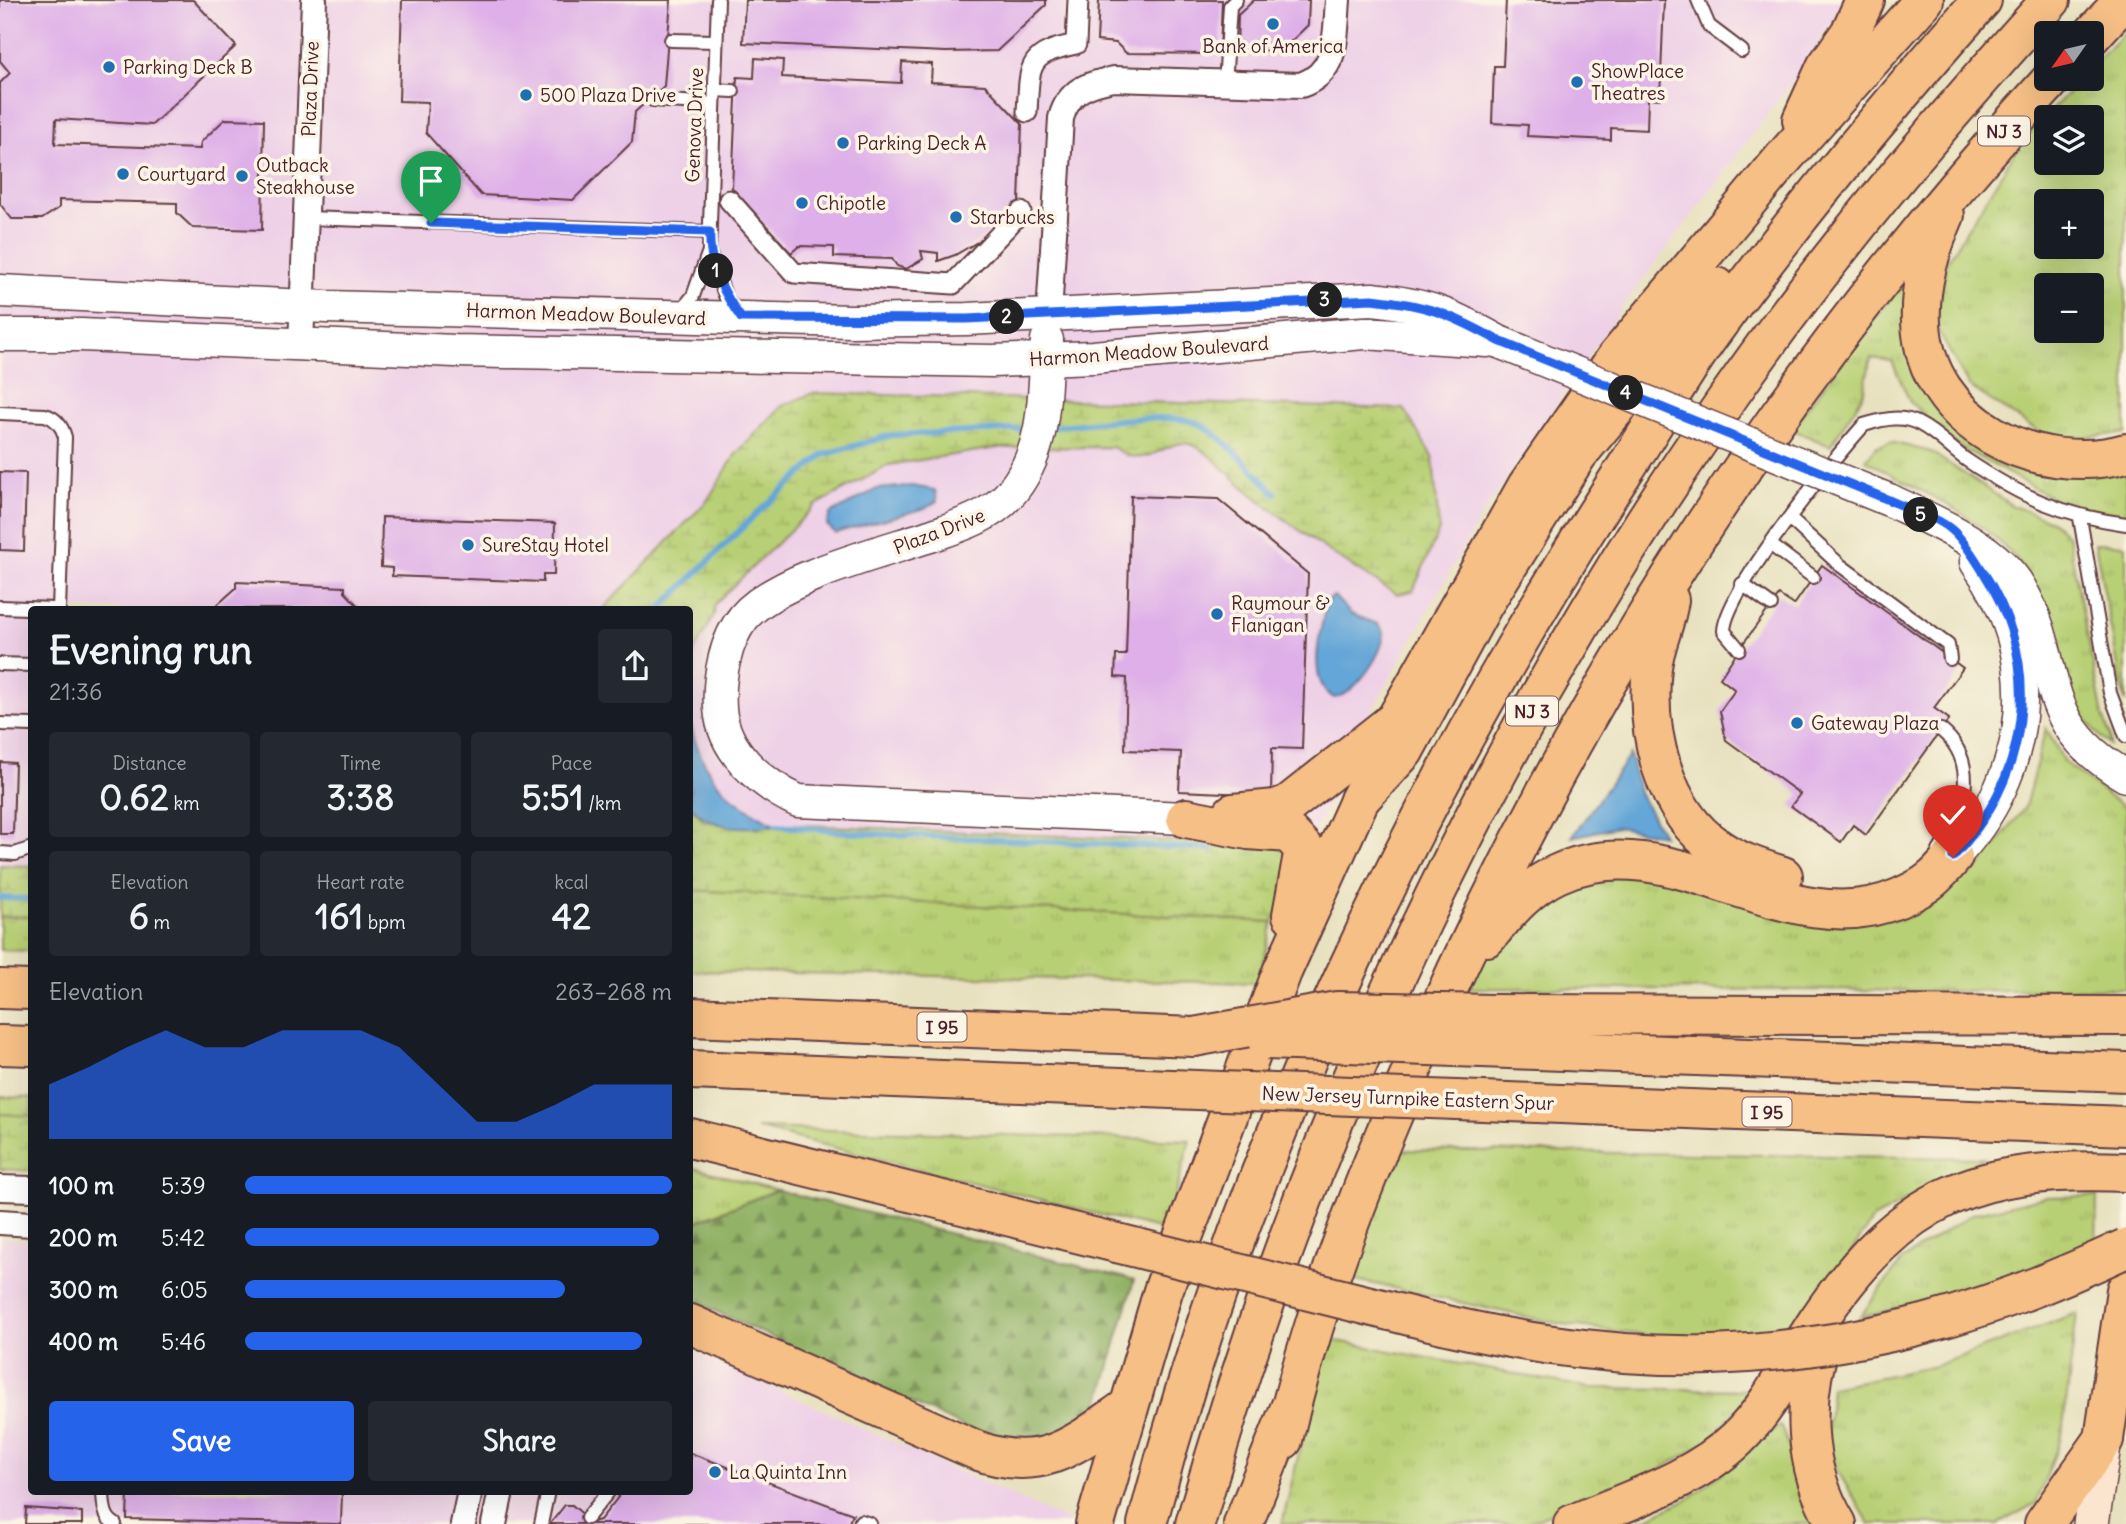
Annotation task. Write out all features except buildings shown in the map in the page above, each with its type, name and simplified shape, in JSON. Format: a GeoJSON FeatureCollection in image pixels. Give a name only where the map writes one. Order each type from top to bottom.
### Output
{"type":"FeatureCollection","features":[{"type":"Feature","properties":{"kind":"main road"},"geometry":{"type":"LineString","coordinates":[[1787,154],[1826,67],[1850,33],[1865,0]]}},
{"type":"Feature","properties":{"kind":"main road"},"geometry":{"type":"LineString","coordinates":[[1095,1524],[1163,1292],[1282,972],[1396,719],[1511,512],[1570,421],[1616,358],[1787,154],[1924,0]]}},
{"type":"Feature","properties":{"kind":"main road","name":"NJ 3"},"geometry":{"type":"LineString","coordinates":[[1147,1524],[1190,1380],[1267,1161],[1359,945],[1411,840],[1522,633],[1709,338],[1842,163],[1982,0]]}},
{"type":"Feature","properties":{"kind":"main road","name":"NJ 3"},"geometry":{"type":"LineString","coordinates":[[1195,1524],[1259,1317],[1324,1143],[1419,926],[1521,729],[1627,550],[1765,346],[1917,151],[2051,0]]}},
{"type":"Feature","properties":{"kind":"main road"},"geometry":{"type":"LineString","coordinates":[[2104,22],[2124,0]]}},
{"type":"Feature","properties":{"kind":"main road","name":"NJ 3"},"geometry":{"type":"LineString","coordinates":[[1263,1524],[1290,1408],[1341,1240],[1451,982],[1554,773],[1615,665],[1759,442],[1908,245],[2041,91]]}},
{"type":"Feature","properties":{"kind":"main road"},"geometry":{"type":"LineString","coordinates":[[1359,800],[1404,751],[1483,605],[1590,438],[1802,186],[1842,163]]}},
{"type":"Feature","properties":{"kind":"main road"},"geometry":{"type":"LineString","coordinates":[[1958,185],[1928,260],[1921,303],[1925,347],[1943,388],[1983,430],[2039,457],[2088,460],[2126,453]]}},
{"type":"Feature","properties":{"kind":"main road"},"geometry":{"type":"LineString","coordinates":[[1672,573],[1667,615],[1652,666],[1652,724],[1666,779],[1693,827],[1718,849],[1743,863],[1826,887],[1871,886],[1940,862]]}},
{"type":"Feature","properties":{"kind":"main road"},"geometry":{"type":"LineString","coordinates":[[1186,818],[1262,811],[1289,804],[1396,719]]}},
{"type":"Feature","properties":{"kind":"main road"},"geometry":{"type":"LineString","coordinates":[[1186,818],[1248,830],[1289,833],[1304,849],[1282,972]]}},
{"type":"Feature","properties":{"kind":"main road"},"geometry":{"type":"LineString","coordinates":[[1451,982],[1518,900],[1557,874],[1582,864],[1628,861],[1660,865],[1829,910],[1887,903],[1931,881],[1940,862]]}},
{"type":"Feature","properties":{"kind":"main road"},"geometry":{"type":"LineString","coordinates":[[0,989],[28,990]]}},
{"type":"Feature","properties":{"kind":"main road"},"geometry":{"type":"LineString","coordinates":[[1488,1031],[2112,1016]]}},
{"type":"Feature","properties":{"kind":"main road","name":"I 95"},"geometry":{"type":"LineString","coordinates":[[693,1017],[1194,1037],[1488,1031],[2108,1071]]}},
{"type":"Feature","properties":{"kind":"main road"},"geometry":{"type":"LineString","coordinates":[[0,1045],[28,1046]]}},
{"type":"Feature","properties":{"kind":"main road","name":"New Jersey Turnpike Eastern Spur"},"geometry":{"type":"LineString","coordinates":[[693,1070],[2126,1126]]}},
{"type":"Feature","properties":{"kind":"main road"},"geometry":{"type":"LineString","coordinates":[[693,1139],[1390,1311],[1559,1348],[1648,1355],[1713,1355],[1805,1348],[1931,1324],[2025,1293],[2126,1248]]}},
{"type":"Feature","properties":{"kind":"main road"},"geometry":{"type":"LineString","coordinates":[[1573,1524],[1686,1474],[1736,1440],[1763,1409],[1838,1295],[1878,1244],[1935,1204],[1999,1179],[2071,1170],[2126,1172]]}},
{"type":"Feature","properties":{"kind":"main road"},"geometry":{"type":"LineString","coordinates":[[2091,1524],[2126,1290]]}},
{"type":"Feature","properties":{"kind":"main road"},"geometry":{"type":"LineString","coordinates":[[1837,1524],[1817,1481],[1810,1448],[1809,1420],[1811,1380],[1817,1354],[1838,1295]]}},
{"type":"Feature","properties":{"kind":"main road"},"geometry":{"type":"LineString","coordinates":[[693,1325],[976,1450],[1010,1461],[1056,1454],[1128,1408]]}},
{"type":"Feature","properties":{"kind":"main road"},"geometry":{"type":"LineString","coordinates":[[1243,1524],[1290,1408]]}},
{"type":"Feature","properties":{"kind":"main road"},"geometry":{"type":"LineString","coordinates":[[2044,1524],[2104,1439]]}},
{"type":"Feature","properties":{"kind":"street","name":"Plaza Drive"},"geometry":{"type":"LineString","coordinates":[[301,346],[314,0]]}},
{"type":"Feature","properties":{"kind":"street"},"geometry":{"type":"LineString","coordinates":[[1027,112],[1029,73],[1037,59],[1048,50],[1076,44],[1078,0]]}},
{"type":"Feature","properties":{"kind":"street","name":"Plaza Drive"},"geometry":{"type":"LineString","coordinates":[[1186,818],[798,801],[777,791],[756,775],[739,756],[727,735],[720,713],[722,669],[742,619],[772,594],[813,576],[960,526],[994,510],[1008,497],[1033,459],[1040,438],[1044,393],[1061,118],[1065,105],[1074,92],[1091,83],[1114,79],[1225,85],[1301,85],[1312,82],[1322,74],[1334,54],[1338,0]]}},
{"type":"Feature","properties":{"kind":"street"},"geometry":{"type":"LineString","coordinates":[[729,200],[794,273],[953,284],[1021,212]]}},
{"type":"Feature","properties":{"kind":"street","name":"Harmon Meadow Boulevard"},"geometry":{"type":"LineString","coordinates":[[0,291],[302,306],[852,321],[1372,299],[1411,303],[1450,314],[1499,341],[1889,500],[1952,530],[2001,564],[2019,586],[2031,611],[2061,715],[2077,738],[2103,762],[2126,776]]}},
{"type":"Feature","properties":{"kind":"street","name":"Harmon Meadow Boulevard"},"geometry":{"type":"LineString","coordinates":[[0,335],[81,335],[301,346],[1046,360],[1364,333],[1499,341]]}},
{"type":"Feature","properties":{"kind":"street"},"geometry":{"type":"LineString","coordinates":[[1940,862],[1972,837],[2002,785],[2019,725],[2022,682],[2017,642],[2001,599],[1952,530]]}},
{"type":"Feature","properties":{"kind":"street"},"geometry":{"type":"LineString","coordinates":[[0,1188],[28,1189]]}},
{"type":"Feature","properties":{"kind":"street"},"geometry":{"type":"LineString","coordinates":[[0,1223],[28,1224]]}},
{"type":"Feature","properties":{"kind":"street"},"geometry":{"type":"LineString","coordinates":[[463,1524],[469,1495]]}},
{"type":"Feature","properties":{"kind":"street"},"geometry":{"type":"LineString","coordinates":[[494,1524],[500,1495]]}},
{"type":"Feature","properties":{"kind":"lane","name":"Genova Drive"},"geometry":{"type":"LineString","coordinates":[[676,316],[693,296],[709,251],[718,0]]}},
{"type":"Feature","properties":{"kind":"lane"},"geometry":{"type":"LineString","coordinates":[[1225,85],[1230,5],[1236,0]]}},
{"type":"Feature","properties":{"kind":"lane"},"geometry":{"type":"LineString","coordinates":[[1698,0],[1709,26],[1742,51]]}},
{"type":"Feature","properties":{"kind":"lane"},"geometry":{"type":"LineString","coordinates":[[671,40],[716,41]]}},
{"type":"Feature","properties":{"kind":"lane"},"geometry":{"type":"LineString","coordinates":[[715,90],[733,91]]}},
{"type":"Feature","properties":{"kind":"lane"},"geometry":{"type":"LineString","coordinates":[[653,100],[714,104]]}},
{"type":"Feature","properties":{"kind":"lane"},"geometry":{"type":"LineString","coordinates":[[306,218],[710,232]]}},
{"type":"Feature","properties":{"kind":"lane","name":"Genova Drive"},"geometry":{"type":"LineString","coordinates":[[709,251],[726,298],[741,318]]}},
{"type":"Feature","properties":{"kind":"lane"},"geometry":{"type":"LineString","coordinates":[[0,413],[45,415],[51,417],[63,430],[59,606]]}},
{"type":"Feature","properties":{"kind":"lane"},"geometry":{"type":"LineString","coordinates":[[1739,649],[1724,631],[1724,617],[1742,584],[1864,425],[1891,417],[1920,424],[2006,485],[2080,518],[2126,524]]}},
{"type":"Feature","properties":{"kind":"lane"},"geometry":{"type":"LineString","coordinates":[[2080,518],[2110,692],[2126,736]]}},
{"type":"Feature","properties":{"kind":"lane"},"geometry":{"type":"LineString","coordinates":[[1790,519],[1840,565],[1948,645],[1950,659]]}},
{"type":"Feature","properties":{"kind":"lane"},"geometry":{"type":"LineString","coordinates":[[1771,545],[1813,577]]}},
{"type":"Feature","properties":{"kind":"lane"},"geometry":{"type":"LineString","coordinates":[[1742,584],[1771,605]]}},
{"type":"Feature","properties":{"kind":"lane"},"geometry":{"type":"LineString","coordinates":[[0,607],[28,608]]}},
{"type":"Feature","properties":{"kind":"lane"},"geometry":{"type":"LineString","coordinates":[[0,664],[28,665]]}},
{"type":"Feature","properties":{"kind":"lane"},"geometry":{"type":"LineString","coordinates":[[0,724],[28,725]]}},
{"type":"Feature","properties":{"kind":"lane"},"geometry":{"type":"LineString","coordinates":[[1940,862],[1963,801],[1967,770],[1955,742],[1941,730]]}},
{"type":"Feature","properties":{"kind":"lane"},"geometry":{"type":"LineString","coordinates":[[0,853],[15,854],[28,849]]}},
{"type":"Feature","properties":{"kind":"lane"},"geometry":{"type":"LineString","coordinates":[[103,1495],[104,1510],[115,1524]]}},
{"type":"Feature","properties":{"kind":"lane"},"geometry":{"type":"LineString","coordinates":[[541,1524],[547,1495]]}},
{"type":"Feature","properties":{"kind":"lane"},"geometry":{"type":"LineString","coordinates":[[587,1518],[606,1495]]}},
{"type":"Feature","properties":{"kind":"lane"},"geometry":{"type":"LineString","coordinates":[[860,1524],[861,1521],[870,1524]]}},
{"type":"Feature","properties":{"kind":"shaded area"},"geometry":{"type":"Polygon","coordinates":[[[0,0],[1846,0],[1796,77],[1623,306],[1481,516],[1371,712],[1273,922],[693,890],[693,606],[28,606],[28,866],[0,865],[0,0]]]}},
{"type":"Feature","properties":{"kind":"shaded area"},"geometry":{"type":"Polygon","coordinates":[[[0,1238],[28,1241],[28,1495],[693,1495],[693,1351],[1068,1521],[1068,1524],[0,1524],[0,1238]]]}},
{"type":"Feature","properties":{"kind":"green space"},"geometry":{"type":"Polygon","coordinates":[[[2126,31],[2126,433],[2051,440],[1969,386],[1934,324],[1947,262],[2020,144],[2034,129],[2034,175],[2104,175],[2104,105],[2057,105],[2070,91],[2104,91],[2104,54],[2126,31]]]}},
{"type":"Feature","properties":{"kind":"green space"},"geometry":{"type":"Polygon","coordinates":[[[1910,273],[1960,429],[2126,466],[2126,519],[2058,501],[1957,445],[1910,402],[1892,361],[1871,358],[1863,395],[1830,446],[1791,429],[1910,273]]]}},
{"type":"Feature","properties":{"kind":"green space"},"geometry":{"type":"Polygon","coordinates":[[[813,393],[1404,409],[1433,458],[1439,530],[1413,591],[1397,594],[1301,531],[1246,489],[1204,451],[1187,443],[1138,457],[1126,455],[1113,447],[997,448],[889,465],[816,505],[715,604],[714,615],[693,654],[693,606],[606,606],[707,501],[736,454],[782,406],[813,393]]]}},
{"type":"Feature","properties":{"kind":"green space"},"geometry":{"type":"Polygon","coordinates":[[[1891,442],[1931,452],[2013,506],[2052,521],[2068,536],[2110,745],[2093,729],[2080,710],[2064,669],[2045,604],[2018,561],[1979,525],[1958,511],[1866,460],[1877,446],[1891,442]]]}},
{"type":"Feature","properties":{"kind":"green space"},"geometry":{"type":"Polygon","coordinates":[[[2095,543],[2126,545],[2126,703],[2124,698],[2095,543]]]}},
{"type":"Feature","properties":{"kind":"green space"},"geometry":{"type":"Polygon","coordinates":[[[2046,728],[2064,762],[2126,809],[2126,988],[1958,991],[1468,988],[1495,938],[1547,894],[1615,869],[1908,914],[1976,870],[2025,807],[2046,728]]]}},
{"type":"Feature","properties":{"kind":"green space"},"geometry":{"type":"Polygon","coordinates":[[[693,808],[704,821],[756,827],[782,824],[1273,845],[1293,855],[1289,888],[1273,922],[693,890],[693,808]]]}},
{"type":"Feature","properties":{"kind":"green space"},"geometry":{"type":"Polygon","coordinates":[[[0,865],[28,866],[28,916],[0,917],[0,865]]]}},
{"type":"Feature","properties":{"kind":"green space"},"geometry":{"type":"Polygon","coordinates":[[[693,890],[1273,922],[1258,983],[693,971],[693,890]]]}},
{"type":"Feature","properties":{"kind":"green space"},"geometry":{"type":"Polygon","coordinates":[[[28,916],[28,951],[0,950],[0,917],[28,916]]]}},
{"type":"Feature","properties":{"kind":"green space"},"geometry":{"type":"Polygon","coordinates":[[[0,1097],[28,1098],[28,1116],[0,1114],[0,1097]]]}},
{"type":"Feature","properties":{"kind":"green space"},"geometry":{"type":"Polygon","coordinates":[[[0,1114],[28,1116],[28,1171],[0,1169],[0,1114]]]}},
{"type":"Feature","properties":{"kind":"green space"},"geometry":{"type":"Polygon","coordinates":[[[756,1128],[1190,1140],[1166,1231],[756,1128]]]}},
{"type":"Feature","properties":{"kind":"green space"},"geometry":{"type":"Polygon","coordinates":[[[1394,1150],[1984,1158],[1873,1219],[1802,1327],[1688,1341],[1556,1323],[1347,1278],[1394,1150]]]}},
{"type":"Feature","properties":{"kind":"green space"},"geometry":{"type":"Polygon","coordinates":[[[693,1168],[777,1190],[693,1223],[693,1168]]]}},
{"type":"Feature","properties":{"kind":"green space"},"geometry":{"type":"Polygon","coordinates":[[[777,1190],[1134,1280],[1098,1407],[1070,1437],[1010,1449],[693,1300],[693,1223],[777,1190]]]}},
{"type":"Feature","properties":{"kind":"green space"},"geometry":{"type":"Polygon","coordinates":[[[2097,1196],[2096,1245],[1962,1294],[1860,1317],[1903,1259],[1972,1214],[2045,1197],[2097,1196]]]}},
{"type":"Feature","properties":{"kind":"green space"},"geometry":{"type":"Polygon","coordinates":[[[2077,1313],[2062,1435],[2036,1503],[1998,1524],[1870,1524],[1826,1452],[1831,1387],[1935,1366],[2077,1313]]]}},
{"type":"Feature","properties":{"kind":"green space"},"geometry":{"type":"Polygon","coordinates":[[[1326,1339],[1590,1388],[1755,1390],[1710,1440],[1659,1470],[1524,1524],[1282,1524],[1326,1339]]]}},
{"type":"Feature","properties":{"kind":"green space"},"geometry":{"type":"Polygon","coordinates":[[[1780,1425],[1821,1524],[1635,1524],[1693,1496],[1780,1425]]]}},
{"type":"Feature","properties":{"kind":"water"},"geometry":{"type":"Polygon","coordinates":[[[912,486],[935,490],[937,501],[926,508],[835,533],[827,525],[830,514],[877,489],[912,486]]]}},
{"type":"Feature","properties":{"kind":"water"},"geometry":{"type":"Polygon","coordinates":[[[1334,596],[1351,614],[1378,624],[1384,632],[1379,651],[1367,672],[1351,689],[1334,698],[1325,690],[1320,680],[1317,654],[1327,601],[1334,596]]]}},
{"type":"Feature","properties":{"kind":"water"},"geometry":{"type":"Polygon","coordinates":[[[693,734],[702,758],[719,785],[743,806],[776,825],[730,826],[719,824],[693,809],[693,734]]]}},
{"type":"Feature","properties":{"kind":"water"},"geometry":{"type":"Polygon","coordinates":[[[1630,755],[1639,793],[1663,835],[1617,827],[1572,837],[1630,755]]]}},
{"type":"Feature","properties":{"kind":"waterway"},"geometry":{"type":"LineString","coordinates":[[1049,427],[1143,418],[1194,422],[1214,433],[1275,493]]}},
{"type":"Feature","properties":{"kind":"waterway"},"geometry":{"type":"LineString","coordinates":[[663,606],[755,515],[823,455],[892,435],[1031,429]]}},
{"type":"Feature","properties":{"kind":"waterway"},"geometry":{"type":"LineString","coordinates":[[776,825],[856,833],[1211,849]]}},
{"type":"Feature","properties":{"kind":"waterway"},"geometry":{"type":"LineString","coordinates":[[0,898],[28,899]]}},
{"type":"Feature","properties":{"kind":"place","name":"Bank of America"},"geometry":{"type":"Point","coordinates":[1273,24]}},
{"type":"Feature","properties":{"kind":"place","name":"Parking Deck B"},"geometry":{"type":"Point","coordinates":[109,67]}},
{"type":"Feature","properties":{"kind":"place","name":"ShowPlace Theatres"},"geometry":{"type":"Point","coordinates":[1577,82]}},
{"type":"Feature","properties":{"kind":"place","name":"500 Plaza Drive"},"geometry":{"type":"Point","coordinates":[526,95]}},
{"type":"Feature","properties":{"kind":"place","name":"Parking Deck A"},"geometry":{"type":"Point","coordinates":[843,143]}},
{"type":"Feature","properties":{"kind":"place","name":"Courtyard"},"geometry":{"type":"Point","coordinates":[123,174]}},
{"type":"Feature","properties":{"kind":"place","name":"Outback Steakhouse"},"geometry":{"type":"Point","coordinates":[242,176]}},
{"type":"Feature","properties":{"kind":"place","name":"Chipotle"},"geometry":{"type":"Point","coordinates":[802,203]}},
{"type":"Feature","properties":{"kind":"place","name":"Starbucks"},"geometry":{"type":"Point","coordinates":[956,217]}},
{"type":"Feature","properties":{"kind":"place","name":"SureStay Hotel"},"geometry":{"type":"Point","coordinates":[468,545]}},
{"type":"Feature","properties":{"kind":"place","name":"Raymour & Flanigan"},"geometry":{"type":"Point","coordinates":[1217,614]}},
{"type":"Feature","properties":{"kind":"place","name":"Gateway Plaza"},"geometry":{"type":"Point","coordinates":[1797,723]}},
{"type":"Feature","properties":{"kind":"place","name":"La Quinta Inn"},"geometry":{"type":"Point","coordinates":[715,1472]}},
{"type":"Feature","properties":{"kind":"route"},"geometry":{"type":"LineString","coordinates":[[431,223],[710,232],[709,251],[726,298],[741,318],[852,321],[967,319],[1333,299],[1411,303],[1450,314],[1499,341],[1889,500],[1952,530],[2001,599],[2017,642],[2022,682],[2019,725],[2002,785],[1972,837],[1953,857]]}}]}
